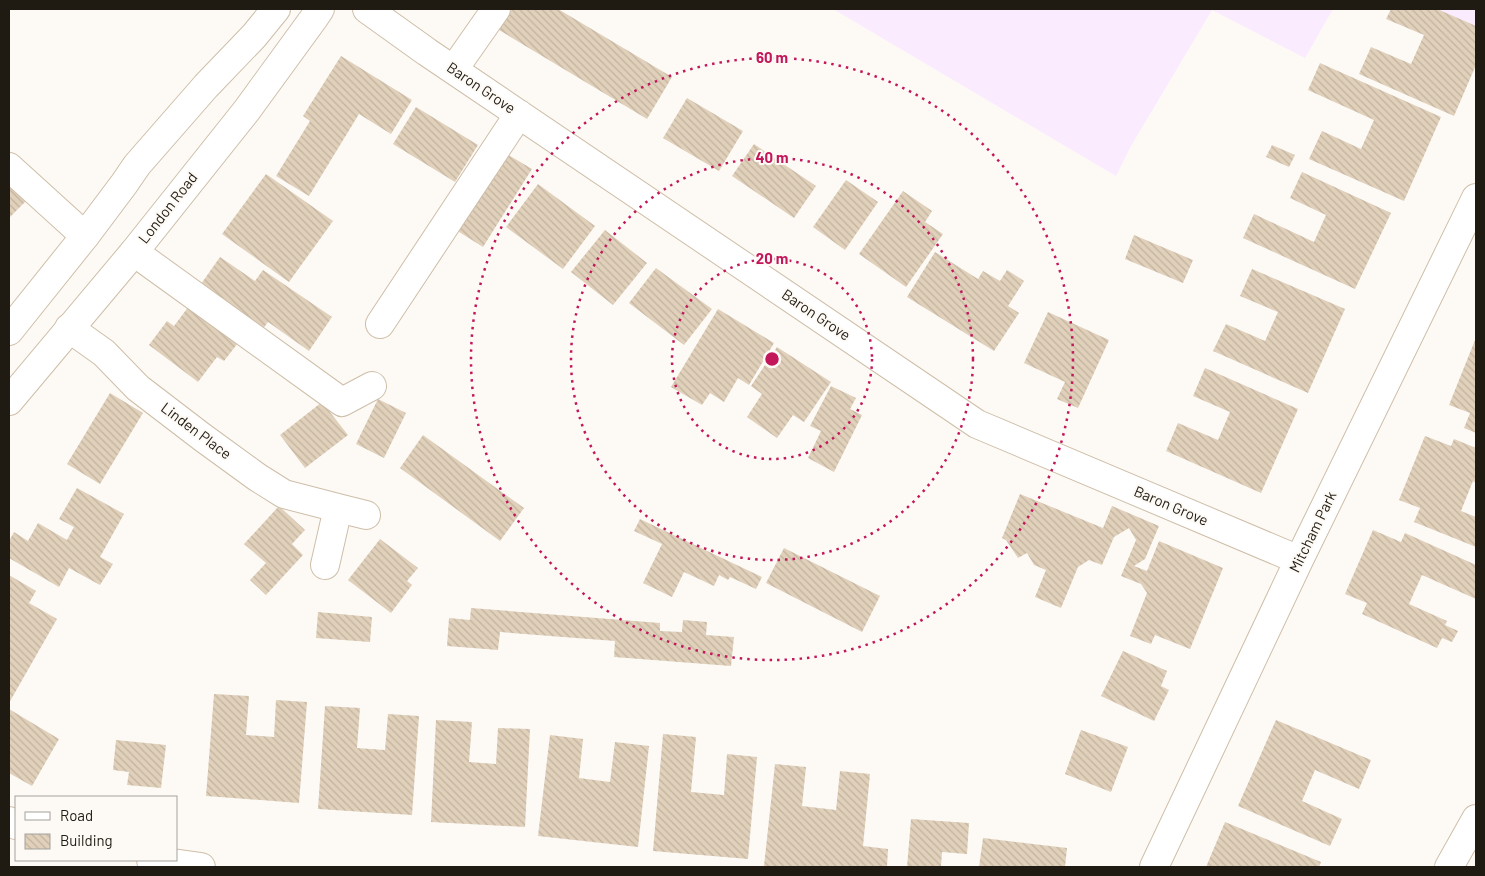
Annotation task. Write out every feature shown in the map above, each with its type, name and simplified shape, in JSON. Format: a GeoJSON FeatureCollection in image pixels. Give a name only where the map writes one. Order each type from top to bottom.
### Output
{"type":"FeatureCollection","features":[{"type":"Feature","properties":{"kind":"street"},"geometry":{"type":"LineString","coordinates":[[9,331],[137,165],[206,86],[254,36],[276,9]]}},
{"type":"Feature","properties":{"kind":"street","name":"London Road"},"geometry":{"type":"LineString","coordinates":[[9,401],[134,252],[247,110],[320,9]]}},
{"type":"Feature","properties":{"kind":"street","name":"Baron Grove"},"geometry":{"type":"LineString","coordinates":[[367,9],[977,424],[1299,560]]}},
{"type":"Feature","properties":{"kind":"street"},"geometry":{"type":"LineString","coordinates":[[454,69],[496,9]]}},
{"type":"Feature","properties":{"kind":"street"},"geometry":{"type":"LineString","coordinates":[[380,324],[519,114]]}},
{"type":"Feature","properties":{"kind":"street"},"geometry":{"type":"LineString","coordinates":[[9,167],[84,236]]}},
{"type":"Feature","properties":{"kind":"street","name":"Mitcham Park"},"geometry":{"type":"LineString","coordinates":[[1154,867],[1299,560],[1476,198]]}},
{"type":"Feature","properties":{"kind":"street"},"geometry":{"type":"LineString","coordinates":[[134,252],[342,402],[372,386]]}},
{"type":"Feature","properties":{"kind":"street","name":"Linden Place"},"geometry":{"type":"LineString","coordinates":[[69,328],[104,353],[138,388],[202,437],[284,494],[366,515]]}},
{"type":"Feature","properties":{"kind":"street"},"geometry":{"type":"LineString","coordinates":[[325,565],[338,508]]}},
{"type":"Feature","properties":{"kind":"street"},"geometry":{"type":"LineString","coordinates":[[1449,867],[1476,819]]}},
{"type":"Feature","properties":{"kind":"street"},"geometry":{"type":"LineString","coordinates":[[158,861],[201,867]]}},
{"type":"Feature","properties":{"kind":"shaded area"},"geometry":{"type":"Polygon","coordinates":[[[833,9],[1333,9],[1305,58],[1212,10],[1131,146],[1116,176],[833,9]]]}},
{"type":"Feature","properties":{"kind":"shaded area"},"geometry":{"type":"Polygon","coordinates":[[[1430,9],[1476,9],[1476,30],[1474,29],[1430,9]]]}},
{"type":"Feature","properties":{"kind":"building"},"geometry":{"type":"Polygon","coordinates":[[[512,9],[558,9],[672,77],[647,119],[499,30],[512,9]]]}},
{"type":"Feature","properties":{"kind":"building"},"geometry":{"type":"Polygon","coordinates":[[[1391,9],[1437,9],[1476,26],[1476,65],[1454,116],[1359,74],[1371,47],[1411,64],[1424,35],[1386,19],[1391,9]]]}},
{"type":"Feature","properties":{"kind":"building"},"geometry":{"type":"Polygon","coordinates":[[[341,56],[412,100],[391,134],[359,114],[309,196],[276,176],[310,121],[303,116],[341,56]]]}},
{"type":"Feature","properties":{"kind":"building"},"geometry":{"type":"Polygon","coordinates":[[[1320,63],[1441,117],[1404,201],[1309,159],[1322,131],[1361,149],[1374,120],[1308,90],[1320,63]]]}},
{"type":"Feature","properties":{"kind":"building"},"geometry":{"type":"Polygon","coordinates":[[[687,98],[743,131],[719,171],[663,138],[687,98]]]}},
{"type":"Feature","properties":{"kind":"building"},"geometry":{"type":"Polygon","coordinates":[[[416,107],[478,145],[455,182],[393,144],[416,107]]]}},
{"type":"Feature","properties":{"kind":"building"},"geometry":{"type":"Polygon","coordinates":[[[754,144],[816,186],[794,218],[732,176],[754,144]]]}},
{"type":"Feature","properties":{"kind":"building"},"geometry":{"type":"Polygon","coordinates":[[[1272,145],[1295,155],[1289,167],[1266,157],[1272,145]]]}},
{"type":"Feature","properties":{"kind":"building"},"geometry":{"type":"Polygon","coordinates":[[[505,153],[532,169],[483,247],[456,230],[505,153]]]}},
{"type":"Feature","properties":{"kind":"building"},"geometry":{"type":"Polygon","coordinates":[[[1302,172],[1391,213],[1355,289],[1243,238],[1254,214],[1314,242],[1326,215],[1290,198],[1302,172]]]}},
{"type":"Feature","properties":{"kind":"building"},"geometry":{"type":"Polygon","coordinates":[[[266,174],[333,221],[289,282],[222,234],[266,174]]]}},
{"type":"Feature","properties":{"kind":"building"},"geometry":{"type":"Polygon","coordinates":[[[9,180],[30,197],[9,218],[9,180]]]}},
{"type":"Feature","properties":{"kind":"building"},"geometry":{"type":"Polygon","coordinates":[[[846,180],[878,202],[845,250],[813,227],[846,180]]]}},
{"type":"Feature","properties":{"kind":"building"},"geometry":{"type":"Polygon","coordinates":[[[538,184],[595,226],[563,269],[506,227],[538,184]]]}},
{"type":"Feature","properties":{"kind":"building"},"geometry":{"type":"Polygon","coordinates":[[[903,191],[932,211],[925,222],[943,234],[906,287],[859,254],[903,191]]]}},
{"type":"Feature","properties":{"kind":"building"},"geometry":{"type":"Polygon","coordinates":[[[605,230],[647,263],[613,305],[571,272],[605,230]]]}},
{"type":"Feature","properties":{"kind":"building"},"geometry":{"type":"Polygon","coordinates":[[[1134,235],[1193,260],[1183,283],[1125,259],[1134,235]]]}},
{"type":"Feature","properties":{"kind":"building"},"geometry":{"type":"Polygon","coordinates":[[[935,252],[978,279],[983,271],[1000,281],[1007,270],[1024,281],[1008,306],[1019,313],[994,351],[907,297],[935,252]]]}},
{"type":"Feature","properties":{"kind":"building"},"geometry":{"type":"Polygon","coordinates":[[[220,257],[255,281],[263,270],[332,317],[309,351],[268,322],[259,334],[196,291],[220,257]]]}},
{"type":"Feature","properties":{"kind":"building"},"geometry":{"type":"Polygon","coordinates":[[[656,268],[712,309],[684,345],[629,303],[656,268]]]}},
{"type":"Feature","properties":{"kind":"building"},"geometry":{"type":"Polygon","coordinates":[[[1252,269],[1345,309],[1308,393],[1213,351],[1226,324],[1265,341],[1278,312],[1240,296],[1252,269]]]}},
{"type":"Feature","properties":{"kind":"building"},"geometry":{"type":"Polygon","coordinates":[[[189,306],[238,343],[224,361],[217,357],[198,382],[149,345],[167,321],[174,326],[189,306]]]}},
{"type":"Feature","properties":{"kind":"building"},"geometry":{"type":"Polygon","coordinates":[[[718,309],[774,343],[749,385],[738,378],[724,402],[710,393],[702,405],[671,387],[718,309]]]}},
{"type":"Feature","properties":{"kind":"building"},"geometry":{"type":"Polygon","coordinates":[[[1048,312],[1109,340],[1078,408],[1057,399],[1065,382],[1024,363],[1048,312]]]}},
{"type":"Feature","properties":{"kind":"building"},"geometry":{"type":"Polygon","coordinates":[[[1475,340],[1476,433],[1464,428],[1470,413],[1449,405],[1475,340]]]}},
{"type":"Feature","properties":{"kind":"building"},"geometry":{"type":"Polygon","coordinates":[[[777,347],[831,382],[804,422],[793,415],[777,438],[747,417],[762,394],[751,386],[777,347]]]}},
{"type":"Feature","properties":{"kind":"building"},"geometry":{"type":"Polygon","coordinates":[[[1205,368],[1298,409],[1261,493],[1166,451],[1178,423],[1218,440],[1230,412],[1193,396],[1205,368]]]}},
{"type":"Feature","properties":{"kind":"building"},"geometry":{"type":"Polygon","coordinates":[[[831,386],[856,398],[850,409],[862,415],[834,472],[808,458],[821,431],[810,426],[831,386]]]}},
{"type":"Feature","properties":{"kind":"building"},"geometry":{"type":"Polygon","coordinates":[[[110,393],[143,413],[100,484],[67,464],[110,393]]]}},
{"type":"Feature","properties":{"kind":"building"},"geometry":{"type":"Polygon","coordinates":[[[378,399],[406,413],[384,458],[356,444],[378,399]]]}},
{"type":"Feature","properties":{"kind":"building"},"geometry":{"type":"Polygon","coordinates":[[[322,402],[348,435],[305,468],[280,435],[322,402]]]}},
{"type":"Feature","properties":{"kind":"building"},"geometry":{"type":"Polygon","coordinates":[[[423,435],[524,508],[500,541],[400,468],[423,435]]]}},
{"type":"Feature","properties":{"kind":"building"},"geometry":{"type":"Polygon","coordinates":[[[1425,436],[1451,446],[1454,439],[1476,448],[1476,483],[1473,481],[1461,511],[1476,517],[1476,547],[1414,522],[1420,508],[1399,500],[1425,436]]]}},
{"type":"Feature","properties":{"kind":"building"},"geometry":{"type":"Polygon","coordinates":[[[77,488],[124,514],[100,557],[113,564],[100,585],[69,568],[59,587],[9,558],[9,541],[14,532],[28,541],[38,523],[67,540],[74,527],[59,519],[77,488]]]}},
{"type":"Feature","properties":{"kind":"building"},"geometry":{"type":"Polygon","coordinates":[[[1020,494],[1103,528],[1112,506],[1159,526],[1145,559],[1134,566],[1147,571],[1159,541],[1223,568],[1190,649],[1155,635],[1151,644],[1130,636],[1147,593],[1141,584],[1121,576],[1136,540],[1129,528],[1114,537],[1102,565],[1089,560],[1078,567],[1061,608],[1035,597],[1046,570],[1034,565],[1027,553],[1018,558],[1006,540],[1002,538],[1020,494]]]}},
{"type":"Feature","properties":{"kind":"building"},"geometry":{"type":"Polygon","coordinates":[[[279,506],[305,530],[292,544],[303,555],[266,595],[250,580],[266,563],[244,544],[279,506]]]}},
{"type":"Feature","properties":{"kind":"building"},"geometry":{"type":"Polygon","coordinates":[[[640,519],[762,577],[756,589],[730,577],[728,580],[719,575],[714,586],[684,572],[672,597],[643,583],[662,544],[634,531],[640,519]]]}},
{"type":"Feature","properties":{"kind":"building"},"geometry":{"type":"Polygon","coordinates":[[[1373,530],[1401,542],[1405,533],[1476,565],[1476,599],[1422,575],[1409,604],[1447,621],[1445,625],[1458,631],[1452,642],[1442,638],[1437,648],[1362,614],[1367,603],[1345,594],[1373,530]]]}},
{"type":"Feature","properties":{"kind":"building"},"geometry":{"type":"Polygon","coordinates":[[[380,539],[418,568],[407,581],[412,585],[391,613],[348,580],[380,539]]]}},
{"type":"Feature","properties":{"kind":"building"},"geometry":{"type":"Polygon","coordinates":[[[784,548],[880,596],[862,632],[766,583],[784,548]]]}},
{"type":"Feature","properties":{"kind":"building"},"geometry":{"type":"Polygon","coordinates":[[[9,575],[36,591],[29,603],[57,619],[9,703],[9,575]]]}},
{"type":"Feature","properties":{"kind":"building"},"geometry":{"type":"Polygon","coordinates":[[[471,608],[660,623],[660,631],[682,632],[683,620],[707,622],[706,635],[734,637],[731,666],[614,657],[615,641],[500,632],[498,650],[447,646],[449,618],[470,620],[471,608]]]}},
{"type":"Feature","properties":{"kind":"building"},"geometry":{"type":"Polygon","coordinates":[[[318,612],[372,617],[370,642],[316,638],[318,612]]]}},
{"type":"Feature","properties":{"kind":"building"},"geometry":{"type":"Polygon","coordinates":[[[1123,651],[1167,671],[1161,686],[1169,690],[1154,721],[1101,696],[1123,651]]]}},
{"type":"Feature","properties":{"kind":"building"},"geometry":{"type":"Polygon","coordinates":[[[214,694],[249,696],[246,735],[274,737],[276,700],[307,702],[299,803],[206,796],[214,694]]]}},
{"type":"Feature","properties":{"kind":"building"},"geometry":{"type":"Polygon","coordinates":[[[325,706],[360,708],[357,748],[385,750],[388,714],[419,716],[412,815],[318,809],[325,706]]]}},
{"type":"Feature","properties":{"kind":"building"},"geometry":{"type":"Polygon","coordinates":[[[9,709],[59,739],[32,786],[9,773],[9,709]]]}},
{"type":"Feature","properties":{"kind":"building"},"geometry":{"type":"Polygon","coordinates":[[[436,720],[472,722],[469,762],[496,764],[498,728],[530,729],[525,827],[431,822],[436,720]]]}},
{"type":"Feature","properties":{"kind":"building"},"geometry":{"type":"Polygon","coordinates":[[[1276,720],[1371,760],[1359,789],[1315,770],[1302,801],[1342,819],[1330,846],[1238,806],[1276,720]]]}},
{"type":"Feature","properties":{"kind":"building"},"geometry":{"type":"Polygon","coordinates":[[[1081,730],[1128,747],[1111,792],[1065,774],[1081,730]]]}},
{"type":"Feature","properties":{"kind":"building"},"geometry":{"type":"Polygon","coordinates":[[[663,734],[696,737],[691,792],[724,795],[727,754],[757,757],[748,859],[653,851],[663,734]]]}},
{"type":"Feature","properties":{"kind":"building"},"geometry":{"type":"Polygon","coordinates":[[[550,735],[583,739],[579,778],[610,782],[615,742],[649,746],[638,847],[538,836],[550,735]]]}},
{"type":"Feature","properties":{"kind":"building"},"geometry":{"type":"Polygon","coordinates":[[[116,740],[166,745],[161,788],[127,785],[129,772],[113,770],[116,740]]]}},
{"type":"Feature","properties":{"kind":"building"},"geometry":{"type":"Polygon","coordinates":[[[775,764],[806,767],[802,806],[836,810],[840,771],[870,774],[863,846],[888,849],[887,867],[764,866],[775,764]]]}},
{"type":"Feature","properties":{"kind":"building"},"geometry":{"type":"Polygon","coordinates":[[[911,819],[969,823],[967,854],[942,852],[941,867],[907,867],[911,819]]]}},
{"type":"Feature","properties":{"kind":"building"},"geometry":{"type":"Polygon","coordinates":[[[1225,822],[1321,862],[1319,867],[1206,867],[1225,822]]]}},
{"type":"Feature","properties":{"kind":"building"},"geometry":{"type":"Polygon","coordinates":[[[983,838],[1067,848],[1065,867],[979,867],[983,838]]]}}]}
